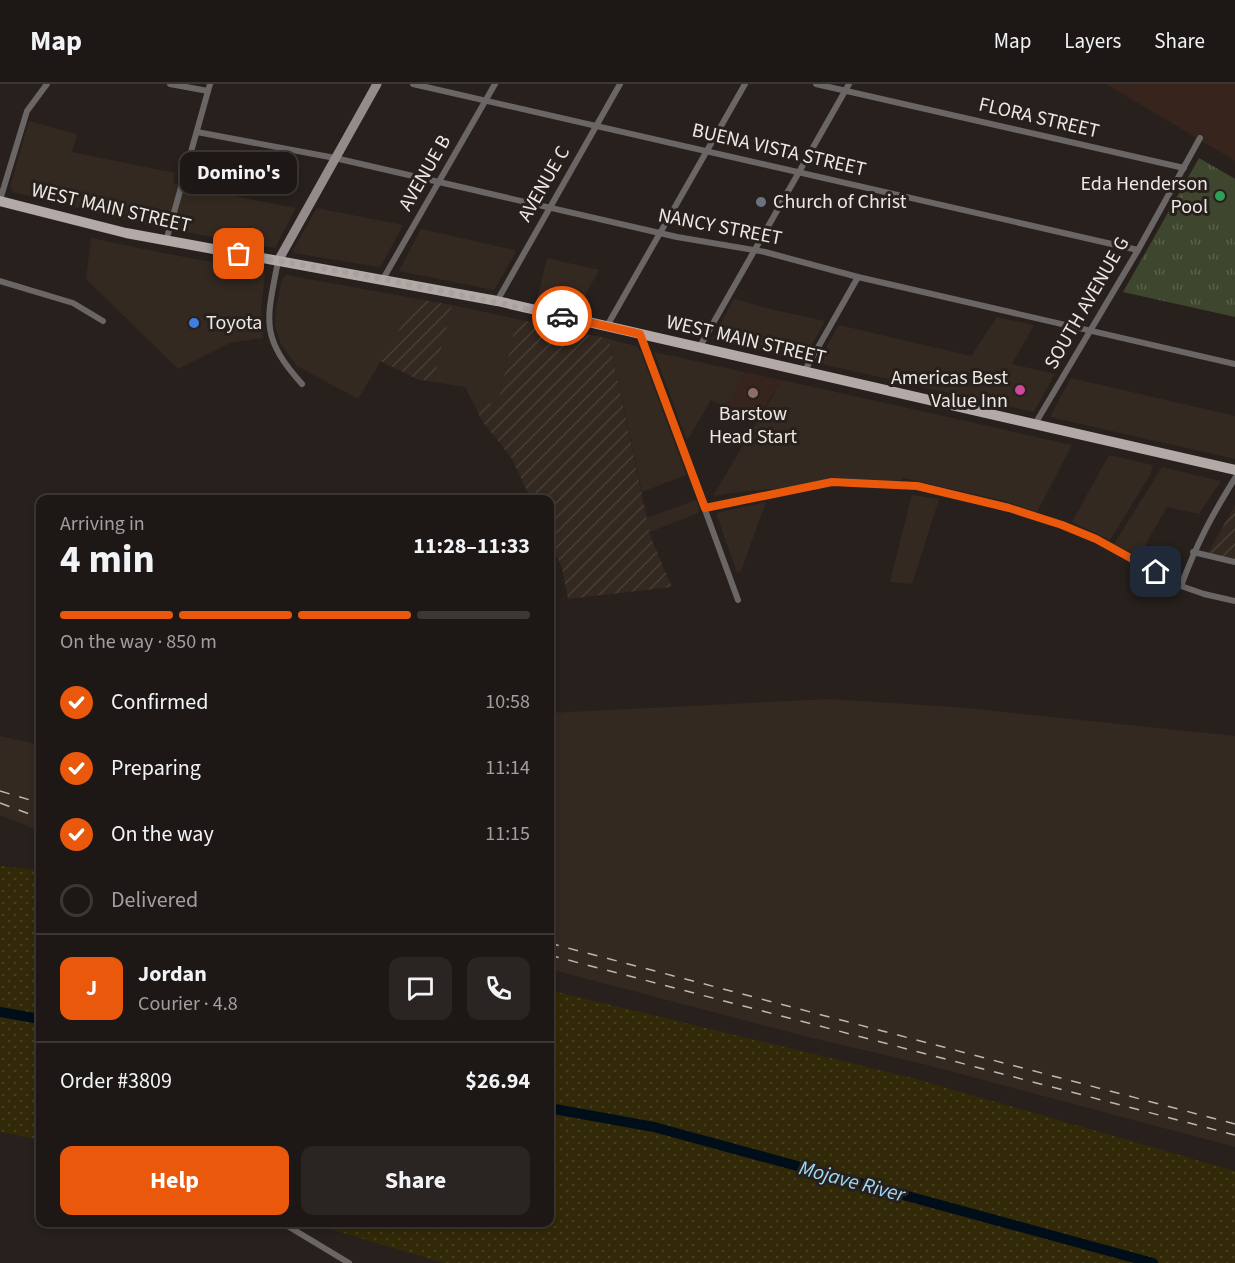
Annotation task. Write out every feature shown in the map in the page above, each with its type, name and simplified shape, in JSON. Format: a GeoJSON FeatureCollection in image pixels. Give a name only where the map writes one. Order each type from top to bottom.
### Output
{"type":"FeatureCollection","features":[{"type":"Feature","properties":{"kind":"main road","name":"WEST MAIN STREET"},"geometry":{"type":"LineString","coordinates":[[0,201],[126,233],[497,301],[1235,470]]}},
{"type":"Feature","properties":{"kind":"street"},"geometry":{"type":"LineString","coordinates":[[0,201],[27,111],[47,84]]}},
{"type":"Feature","properties":{"kind":"street"},"geometry":{"type":"LineString","coordinates":[[166,241],[209,88],[170,84]]}},
{"type":"Feature","properties":{"kind":"street"},"geometry":{"type":"LineString","coordinates":[[302,384],[284,364],[270,335],[268,320],[278,261],[377,84]]}},
{"type":"Feature","properties":{"kind":"street","name":"BUENA VISTA STREET"},"geometry":{"type":"LineString","coordinates":[[412,84],[1138,250]]}},
{"type":"Feature","properties":{"kind":"street","name":"AVENUE B"},"geometry":{"type":"LineString","coordinates":[[383,279],[495,84]]}},
{"type":"Feature","properties":{"kind":"street","name":"AVENUE C"},"geometry":{"type":"LineString","coordinates":[[497,301],[620,84]]}},
{"type":"Feature","properties":{"kind":"street"},"geometry":{"type":"LineString","coordinates":[[607,326],[745,84]]}},
{"type":"Feature","properties":{"kind":"street","name":"FLORA STREET"},"geometry":{"type":"LineString","coordinates":[[816,84],[1184,168]]}},
{"type":"Feature","properties":{"kind":"street"},"geometry":{"type":"LineString","coordinates":[[699,348],[849,84]]}},
{"type":"Feature","properties":{"kind":"street","name":"NANCY STREET"},"geometry":{"type":"LineString","coordinates":[[197,132],[335,158],[702,242],[754,250],[812,263],[858,277],[1235,364]]}},
{"type":"Feature","properties":{"kind":"street","name":"SOUTH AVENUE G"},"geometry":{"type":"LineString","coordinates":[[1035,424],[1138,250],[1200,138]]}},
{"type":"Feature","properties":{"kind":"street"},"geometry":{"type":"LineString","coordinates":[[804,372],[858,277]]}},
{"type":"Feature","properties":{"kind":"street"},"geometry":{"type":"LineString","coordinates":[[0,281],[73,303],[103,321]]}},
{"type":"Feature","properties":{"kind":"street"},"geometry":{"type":"LineString","coordinates":[[640,334],[738,600]]}},
{"type":"Feature","properties":{"kind":"street"},"geometry":{"type":"LineString","coordinates":[[1180,586],[1208,522],[1235,478]]}},
{"type":"Feature","properties":{"kind":"street"},"geometry":{"type":"LineString","coordinates":[[705,508],[832,482],[917,486],[1009,508],[1062,525],[1096,539],[1180,586],[1235,601]]}},
{"type":"Feature","properties":{"kind":"street"},"geometry":{"type":"LineString","coordinates":[[1193,552],[1235,562]]}},
{"type":"Feature","properties":{"kind":"street"},"geometry":{"type":"LineString","coordinates":[[289,1227],[349,1263]]}},
{"type":"Feature","properties":{"kind":"shaded area"},"geometry":{"type":"Polygon","coordinates":[[[1106,84],[1235,84],[1235,161],[1106,84]]]}},
{"type":"Feature","properties":{"kind":"shaded area"},"geometry":{"type":"Polygon","coordinates":[[[29,121],[77,134],[72,152],[175,173],[173,183],[187,187],[296,208],[275,248],[179,231],[161,223],[156,227],[13,192],[10,187],[29,121]]]}},
{"type":"Feature","properties":{"kind":"shaded area"},"geometry":{"type":"Polygon","coordinates":[[[317,208],[403,225],[381,266],[378,267],[294,253],[293,250],[317,208]]]}},
{"type":"Feature","properties":{"kind":"shaded area"},"geometry":{"type":"Polygon","coordinates":[[[421,229],[516,252],[494,290],[399,271],[421,229]]]}},
{"type":"Feature","properties":{"kind":"shaded area"},"geometry":{"type":"Polygon","coordinates":[[[91,238],[262,271],[265,275],[261,308],[263,338],[230,343],[178,369],[86,279],[91,238]]]}},
{"type":"Feature","properties":{"kind":"shaded area"},"geometry":{"type":"Polygon","coordinates":[[[547,258],[599,270],[577,310],[537,300],[547,258]]]}},
{"type":"Feature","properties":{"kind":"shaded area"},"geometry":{"type":"Polygon","coordinates":[[[286,275],[418,299],[358,399],[297,366],[281,344],[275,326],[276,309],[282,279],[286,275]]]}},
{"type":"Feature","properties":{"kind":"shaded area"},"geometry":{"type":"Polygon","coordinates":[[[418,299],[452,305],[433,382],[417,379],[380,361],[418,299]]]}},
{"type":"Feature","properties":{"kind":"shaded area"},"geometry":{"type":"Polygon","coordinates":[[[734,299],[825,321],[803,361],[712,339],[734,299]]]}},
{"type":"Feature","properties":{"kind":"shaded area"},"geometry":{"type":"Polygon","coordinates":[[[452,305],[517,319],[498,402],[475,406],[465,387],[433,382],[452,305]]]}},
{"type":"Feature","properties":{"kind":"shaded area"},"geometry":{"type":"Polygon","coordinates":[[[997,317],[1034,325],[1012,364],[1055,374],[1034,412],[817,363],[839,325],[971,356],[997,317]]]}},
{"type":"Feature","properties":{"kind":"shaded area"},"geometry":{"type":"Polygon","coordinates":[[[517,319],[609,339],[651,538],[672,587],[568,599],[562,568],[554,550],[554,495],[529,495],[511,457],[482,421],[475,406],[498,402],[517,319]]]}},
{"type":"Feature","properties":{"kind":"shaded area"},"geometry":{"type":"Polygon","coordinates":[[[609,339],[636,346],[641,352],[686,475],[642,492],[609,339]]]}},
{"type":"Feature","properties":{"kind":"shaded area"},"geometry":{"type":"Polygon","coordinates":[[[654,352],[745,372],[726,407],[711,400],[688,439],[686,438],[654,352]]]}},
{"type":"Feature","properties":{"kind":"shaded area","name":"Barstow Head Start"},"geometry":{"type":"Polygon","coordinates":[[[745,372],[782,380],[758,417],[726,407],[745,372]]]}},
{"type":"Feature","properties":{"kind":"shaded area"},"geometry":{"type":"Polygon","coordinates":[[[1071,378],[1235,416],[1235,459],[1050,417],[1071,378]]]}},
{"type":"Feature","properties":{"kind":"shaded area"},"geometry":{"type":"Polygon","coordinates":[[[782,380],[1072,445],[1037,512],[1005,501],[903,478],[902,480],[746,491],[713,496],[782,380]]]}},
{"type":"Feature","properties":{"kind":"shaded area"},"geometry":{"type":"Polygon","coordinates":[[[1109,455],[1153,465],[1150,475],[1110,540],[1072,522],[1109,455]]]}},
{"type":"Feature","properties":{"kind":"shaded area"},"geometry":{"type":"Polygon","coordinates":[[[1162,467],[1221,481],[1199,514],[1167,507],[1139,556],[1114,544],[1162,467]]]}},
{"type":"Feature","properties":{"kind":"shaded area"},"geometry":{"type":"Polygon","coordinates":[[[912,495],[939,499],[912,584],[890,582],[912,495]]]}},
{"type":"Feature","properties":{"kind":"shaded area"},"geometry":{"type":"Polygon","coordinates":[[[696,500],[698,513],[650,532],[647,518],[696,500]]]}},
{"type":"Feature","properties":{"kind":"shaded area"},"geometry":{"type":"Polygon","coordinates":[[[766,502],[741,571],[737,573],[716,513],[766,502]]]}},
{"type":"Feature","properties":{"kind":"shaded area"},"geometry":{"type":"Polygon","coordinates":[[[1235,505],[1235,560],[1208,553],[1235,505]]]}},
{"type":"Feature","properties":{"kind":"shaded area"},"geometry":{"type":"Polygon","coordinates":[[[829,699],[956,707],[1235,736],[1235,1147],[927,1065],[804,1036],[554,970],[554,713],[829,699]]]}},
{"type":"Feature","properties":{"kind":"shaded area"},"geometry":{"type":"Polygon","coordinates":[[[0,736],[36,744],[36,829],[0,815],[0,736]]]}},
{"type":"Feature","properties":{"kind":"sand"},"geometry":{"type":"Polygon","coordinates":[[[0,866],[36,870],[36,1139],[0,1132],[0,866]]]}},
{"type":"Feature","properties":{"kind":"sand"},"geometry":{"type":"Polygon","coordinates":[[[554,991],[913,1078],[1235,1171],[1235,1263],[443,1263],[323,1227],[554,1227],[554,991]]]}},
{"type":"Feature","properties":{"kind":"green space"},"geometry":{"type":"Polygon","coordinates":[[[1199,158],[1235,179],[1235,317],[1123,292],[1199,158]]]}},
{"type":"Feature","properties":{"kind":"green space","name":"Eda Henderson Pool"},"geometry":{"type":"Polygon","coordinates":[[[1218,169],[1235,179],[1235,222],[1214,210],[1217,203],[1203,195],[1218,169]]]}},
{"type":"Feature","properties":{"kind":"waterway","name":"Mojave River"},"geometry":{"type":"LineString","coordinates":[[0,1012],[36,1018]]}},
{"type":"Feature","properties":{"kind":"waterway","name":"Mojave River"},"geometry":{"type":"LineString","coordinates":[[554,1109],[654,1127],[1153,1263]]}},
{"type":"Feature","properties":{"kind":"railway"},"geometry":{"type":"LineString","coordinates":[[0,791],[36,802]]}},
{"type":"Feature","properties":{"kind":"railway"},"geometry":{"type":"LineString","coordinates":[[0,803],[36,816]]}},
{"type":"Feature","properties":{"kind":"railway"},"geometry":{"type":"LineString","coordinates":[[554,944],[1235,1124]]}},
{"type":"Feature","properties":{"kind":"railway"},"geometry":{"type":"LineString","coordinates":[[554,956],[1235,1135]]}},
{"type":"Feature","properties":{"kind":"way so far"},"geometry":{"type":"LineString","coordinates":[[239,254],[383,279],[562,316]]}},
{"type":"Feature","properties":{"kind":"place","name":"Eda Henderson Pool"},"geometry":{"type":"Point","coordinates":[1220,196]}},
{"type":"Feature","properties":{"kind":"place","name":"Church of Christ"},"geometry":{"type":"Point","coordinates":[761,202]}},
{"type":"Feature","properties":{"kind":"place","name":"Domino's"},"geometry":{"type":"Point","coordinates":[239,254]}},
{"type":"Feature","properties":{"kind":"place","name":"Toyota"},"geometry":{"type":"Point","coordinates":[194,323]}},
{"type":"Feature","properties":{"kind":"place","name":"Americas Best Value Inn"},"geometry":{"type":"Point","coordinates":[1020,390]}},
{"type":"Feature","properties":{"kind":"place","name":"Barstow Head Start"},"geometry":{"type":"Point","coordinates":[753,393]}},
{"type":"Feature","properties":{"kind":"route"},"geometry":{"type":"LineString","coordinates":[[562,316],[640,334],[705,508],[832,482],[917,486],[1009,508],[1062,525],[1096,539],[1156,572]]}}]}
